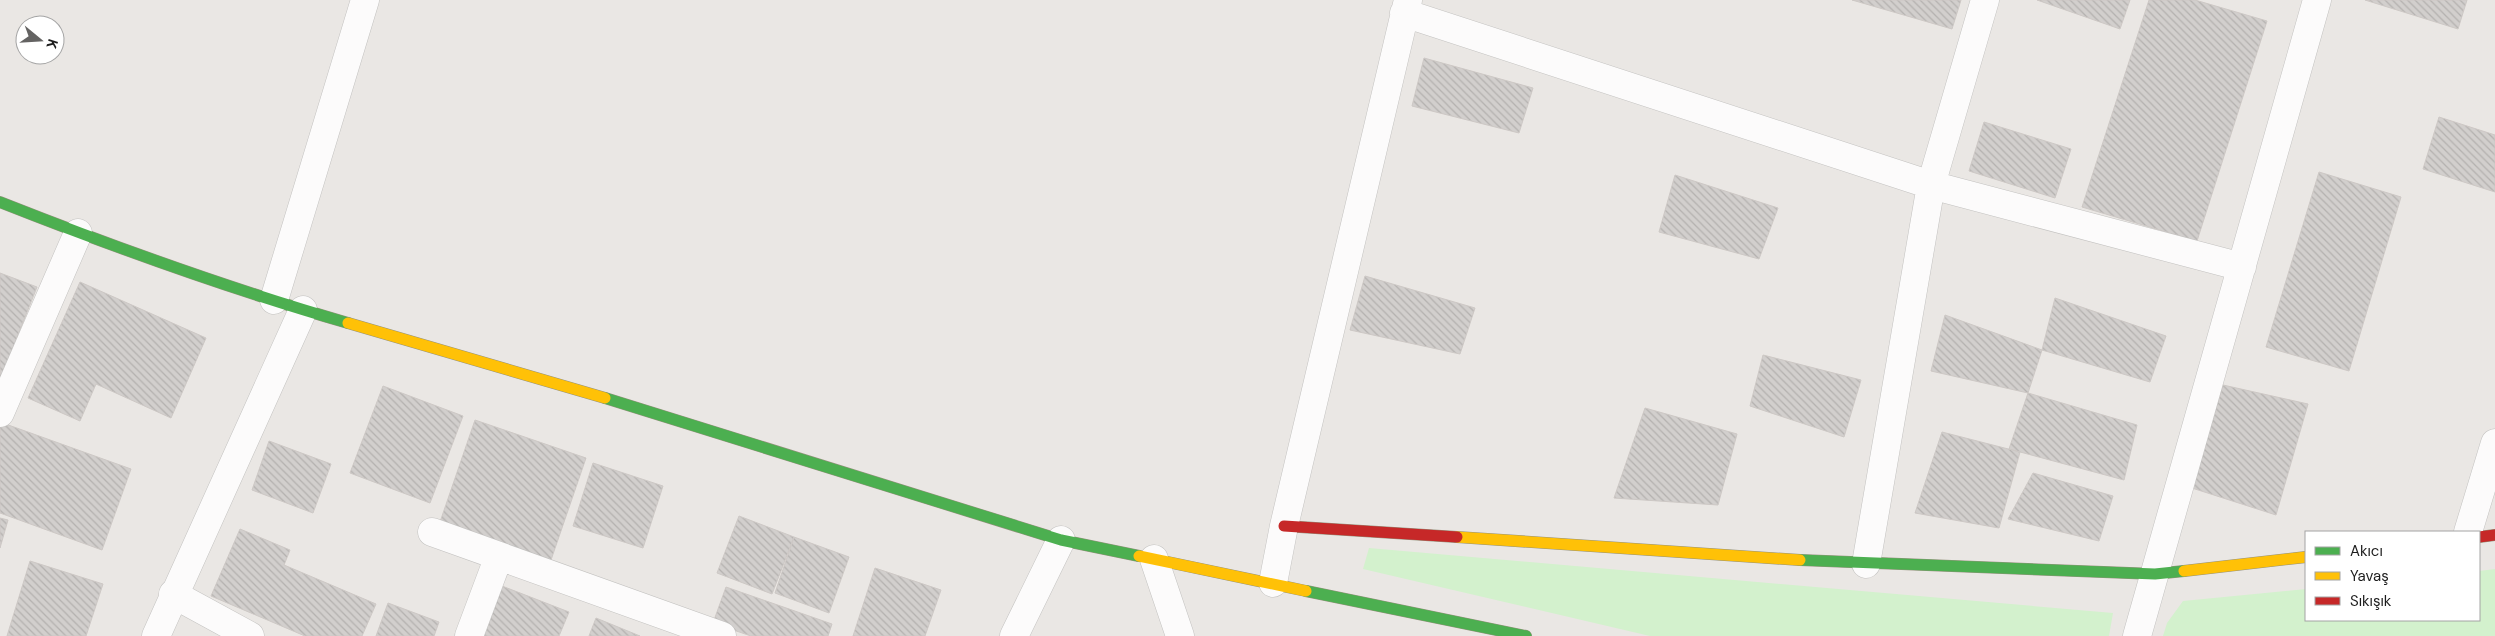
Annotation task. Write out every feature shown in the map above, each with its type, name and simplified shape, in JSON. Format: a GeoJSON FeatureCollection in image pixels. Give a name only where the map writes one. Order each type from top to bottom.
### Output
{"type":"FeatureCollection","features":[{"type":"Feature","properties":{"kind":"street"},"geometry":{"type":"LineString","coordinates":[[274,300],[365,0]]}},
{"type":"Feature","properties":{"kind":"street"},"geometry":{"type":"LineString","coordinates":[[1866,564],[1932,185],[1985,0]]}},
{"type":"Feature","properties":{"kind":"street"},"geometry":{"type":"LineString","coordinates":[[2137,636],[2317,0]]}},
{"type":"Feature","properties":{"kind":"street"},"geometry":{"type":"LineString","coordinates":[[1273,583],[1284,526],[1406,6],[1932,185],[2242,267]]}},
{"type":"Feature","properties":{"kind":"street"},"geometry":{"type":"LineString","coordinates":[[0,202],[78,233],[304,310],[513,370],[1061,540],[1273,583],[1452,628],[1526,636]]}},
{"type":"Feature","properties":{"kind":"street"},"geometry":{"type":"LineString","coordinates":[[0,413],[78,233]]}},
{"type":"Feature","properties":{"kind":"street"},"geometry":{"type":"LineString","coordinates":[[156,636],[173,594],[304,310]]}},
{"type":"Feature","properties":{"kind":"street"},"geometry":{"type":"LineString","coordinates":[[2468,531],[2495,443]]}},
{"type":"Feature","properties":{"kind":"street"},"geometry":{"type":"LineString","coordinates":[[1284,526],[1866,564],[2155,574],[2305,557]]}},
{"type":"Feature","properties":{"kind":"street"},"geometry":{"type":"LineString","coordinates":[[432,532],[722,636]]}},
{"type":"Feature","properties":{"kind":"street"},"geometry":{"type":"LineString","coordinates":[[2480,537],[2495,535]]}},
{"type":"Feature","properties":{"kind":"street"},"geometry":{"type":"LineString","coordinates":[[1014,636],[1061,540]]}},
{"type":"Feature","properties":{"kind":"street"},"geometry":{"type":"LineString","coordinates":[[468,636],[499,556]]}},
{"type":"Feature","properties":{"kind":"street"},"geometry":{"type":"LineString","coordinates":[[1154,559],[1180,636]]}},
{"type":"Feature","properties":{"kind":"street"},"geometry":{"type":"LineString","coordinates":[[173,594],[250,636]]}},
{"type":"Feature","properties":{"kind":"green space"},"geometry":{"type":"Polygon","coordinates":[[[1369,548],[2113,613],[2109,636],[1650,636],[1363,569],[1369,548]]]}},
{"type":"Feature","properties":{"kind":"green space"},"geometry":{"type":"Polygon","coordinates":[[[2495,569],[2495,636],[2163,636],[2167,623],[2183,601],[2305,589],[2305,621],[2480,621],[2480,571],[2495,569]]]}},
{"type":"Feature","properties":{"kind":"building"},"geometry":{"type":"Polygon","coordinates":[[[1852,0],[1961,0],[1952,29],[1852,0]]]}},
{"type":"Feature","properties":{"kind":"building"},"geometry":{"type":"Polygon","coordinates":[[[2037,0],[2130,0],[2120,29],[2037,0]]]}},
{"type":"Feature","properties":{"kind":"building"},"geometry":{"type":"Polygon","coordinates":[[[2149,0],[2195,0],[2267,21],[2197,241],[2082,207],[2149,0]]]}},
{"type":"Feature","properties":{"kind":"building"},"geometry":{"type":"Polygon","coordinates":[[[2365,0],[2467,0],[2458,29],[2365,0]]]}},
{"type":"Feature","properties":{"kind":"building"},"geometry":{"type":"Polygon","coordinates":[[[1424,58],[1533,88],[1519,133],[1412,106],[1424,58]]]}},
{"type":"Feature","properties":{"kind":"building"},"geometry":{"type":"Polygon","coordinates":[[[2439,117],[2495,135],[2495,192],[2423,169],[2439,117]]]}},
{"type":"Feature","properties":{"kind":"building"},"geometry":{"type":"Polygon","coordinates":[[[1984,122],[2071,149],[2055,198],[1969,171],[1984,122]]]}},
{"type":"Feature","properties":{"kind":"building"},"geometry":{"type":"Polygon","coordinates":[[[2319,172],[2401,197],[2349,371],[2266,347],[2319,172]]]}},
{"type":"Feature","properties":{"kind":"building"},"geometry":{"type":"Polygon","coordinates":[[[1675,175],[1778,208],[1759,259],[1659,232],[1675,175]]]}},
{"type":"Feature","properties":{"kind":"building"},"geometry":{"type":"Polygon","coordinates":[[[0,273],[37,287],[0,380],[0,273]]]}},
{"type":"Feature","properties":{"kind":"building"},"geometry":{"type":"Polygon","coordinates":[[[1365,276],[1475,308],[1460,354],[1350,330],[1365,276]]]}},
{"type":"Feature","properties":{"kind":"building"},"geometry":{"type":"Polygon","coordinates":[[[80,282],[206,338],[171,418],[96,384],[80,421],[28,398],[80,282]]]}},
{"type":"Feature","properties":{"kind":"building"},"geometry":{"type":"Polygon","coordinates":[[[2055,298],[2166,336],[2150,382],[2042,350],[2055,298]]]}},
{"type":"Feature","properties":{"kind":"building"},"geometry":{"type":"Polygon","coordinates":[[[1945,315],[2042,350],[2028,393],[1931,371],[1945,315]]]}},
{"type":"Feature","properties":{"kind":"building"},"geometry":{"type":"Polygon","coordinates":[[[1763,355],[1861,380],[1844,437],[1750,406],[1763,355]]]}},
{"type":"Feature","properties":{"kind":"building"},"geometry":{"type":"Polygon","coordinates":[[[2223,385],[2308,404],[2276,515],[2192,488],[2223,385]]]}},
{"type":"Feature","properties":{"kind":"building"},"geometry":{"type":"Polygon","coordinates":[[[383,386],[463,416],[430,503],[350,473],[383,386]]]}},
{"type":"Feature","properties":{"kind":"building"},"geometry":{"type":"Polygon","coordinates":[[[2028,393],[2137,425],[2124,480],[2009,449],[2028,393]]]}},
{"type":"Feature","properties":{"kind":"building"},"geometry":{"type":"Polygon","coordinates":[[[1645,408],[1737,434],[1718,505],[1614,498],[1645,408]]]}},
{"type":"Feature","properties":{"kind":"building"},"geometry":{"type":"Polygon","coordinates":[[[475,420],[586,458],[551,560],[440,522],[475,420]]]}},
{"type":"Feature","properties":{"kind":"building"},"geometry":{"type":"Polygon","coordinates":[[[0,422],[131,469],[102,550],[0,513],[0,422]]]}},
{"type":"Feature","properties":{"kind":"building"},"geometry":{"type":"Polygon","coordinates":[[[1942,432],[2020,452],[1999,528],[1915,513],[1942,432]]]}},
{"type":"Feature","properties":{"kind":"building"},"geometry":{"type":"Polygon","coordinates":[[[269,441],[331,464],[313,513],[252,490],[269,441]]]}},
{"type":"Feature","properties":{"kind":"building"},"geometry":{"type":"Polygon","coordinates":[[[593,463],[663,486],[643,548],[573,526],[593,463]]]}},
{"type":"Feature","properties":{"kind":"building"},"geometry":{"type":"Polygon","coordinates":[[[2033,473],[2113,496],[2099,541],[2008,519],[2033,473]]]}},
{"type":"Feature","properties":{"kind":"building"},"geometry":{"type":"Polygon","coordinates":[[[739,516],[794,537],[772,594],[717,573],[739,516]]]}},
{"type":"Feature","properties":{"kind":"building"},"geometry":{"type":"Polygon","coordinates":[[[0,518],[8,520],[0,548],[0,518]]]}},
{"type":"Feature","properties":{"kind":"building"},"geometry":{"type":"Polygon","coordinates":[[[240,529],[290,550],[284,565],[376,604],[362,636],[305,636],[211,596],[240,529]]]}},
{"type":"Feature","properties":{"kind":"building"},"geometry":{"type":"Polygon","coordinates":[[[794,537],[849,557],[829,613],[775,593],[794,537]]]}},
{"type":"Feature","properties":{"kind":"building"},"geometry":{"type":"Polygon","coordinates":[[[30,561],[103,584],[86,636],[7,636],[30,561]]]}},
{"type":"Feature","properties":{"kind":"building"},"geometry":{"type":"Polygon","coordinates":[[[875,568],[941,590],[925,636],[853,636],[875,568]]]}},
{"type":"Feature","properties":{"kind":"building"},"geometry":{"type":"Polygon","coordinates":[[[502,586],[569,612],[559,636],[482,636],[502,586]]]}},
{"type":"Feature","properties":{"kind":"building"},"geometry":{"type":"Polygon","coordinates":[[[726,587],[832,624],[828,636],[751,636],[713,623],[726,587]]]}},
{"type":"Feature","properties":{"kind":"building"},"geometry":{"type":"Polygon","coordinates":[[[388,603],[439,622],[434,636],[376,636],[388,603]]]}},
{"type":"Feature","properties":{"kind":"building"},"geometry":{"type":"Polygon","coordinates":[[[596,618],[640,636],[589,636],[596,618]]]}},
{"type":"Feature","properties":{"kind":"traffic: fast"},"geometry":{"type":"LineString","coordinates":[[0,202],[172,267],[348,323]]}},
{"type":"Feature","properties":{"kind":"traffic: fast"},"geometry":{"type":"LineString","coordinates":[[605,398],[1061,540],[1139,556]]}},
{"type":"Feature","properties":{"kind":"traffic: fast"},"geometry":{"type":"LineString","coordinates":[[1800,560],[2155,574],[2184,571]]}},
{"type":"Feature","properties":{"kind":"traffic: fast"},"geometry":{"type":"LineString","coordinates":[[1306,591],[1526,636]]}},
{"type":"Feature","properties":{"kind":"traffic: slow"},"geometry":{"type":"LineString","coordinates":[[348,323],[605,398]]}},
{"type":"Feature","properties":{"kind":"traffic: slow"},"geometry":{"type":"LineString","coordinates":[[1457,537],[1800,560]]}},
{"type":"Feature","properties":{"kind":"traffic: slow"},"geometry":{"type":"LineString","coordinates":[[1139,556],[1306,591]]}},
{"type":"Feature","properties":{"kind":"traffic: slow"},"geometry":{"type":"LineString","coordinates":[[2184,571],[2305,557]]}},
{"type":"Feature","properties":{"kind":"traffic: jam"},"geometry":{"type":"LineString","coordinates":[[1284,526],[1457,537]]}},
{"type":"Feature","properties":{"kind":"traffic: jam"},"geometry":{"type":"LineString","coordinates":[[2480,537],[2495,535]]}}]}
